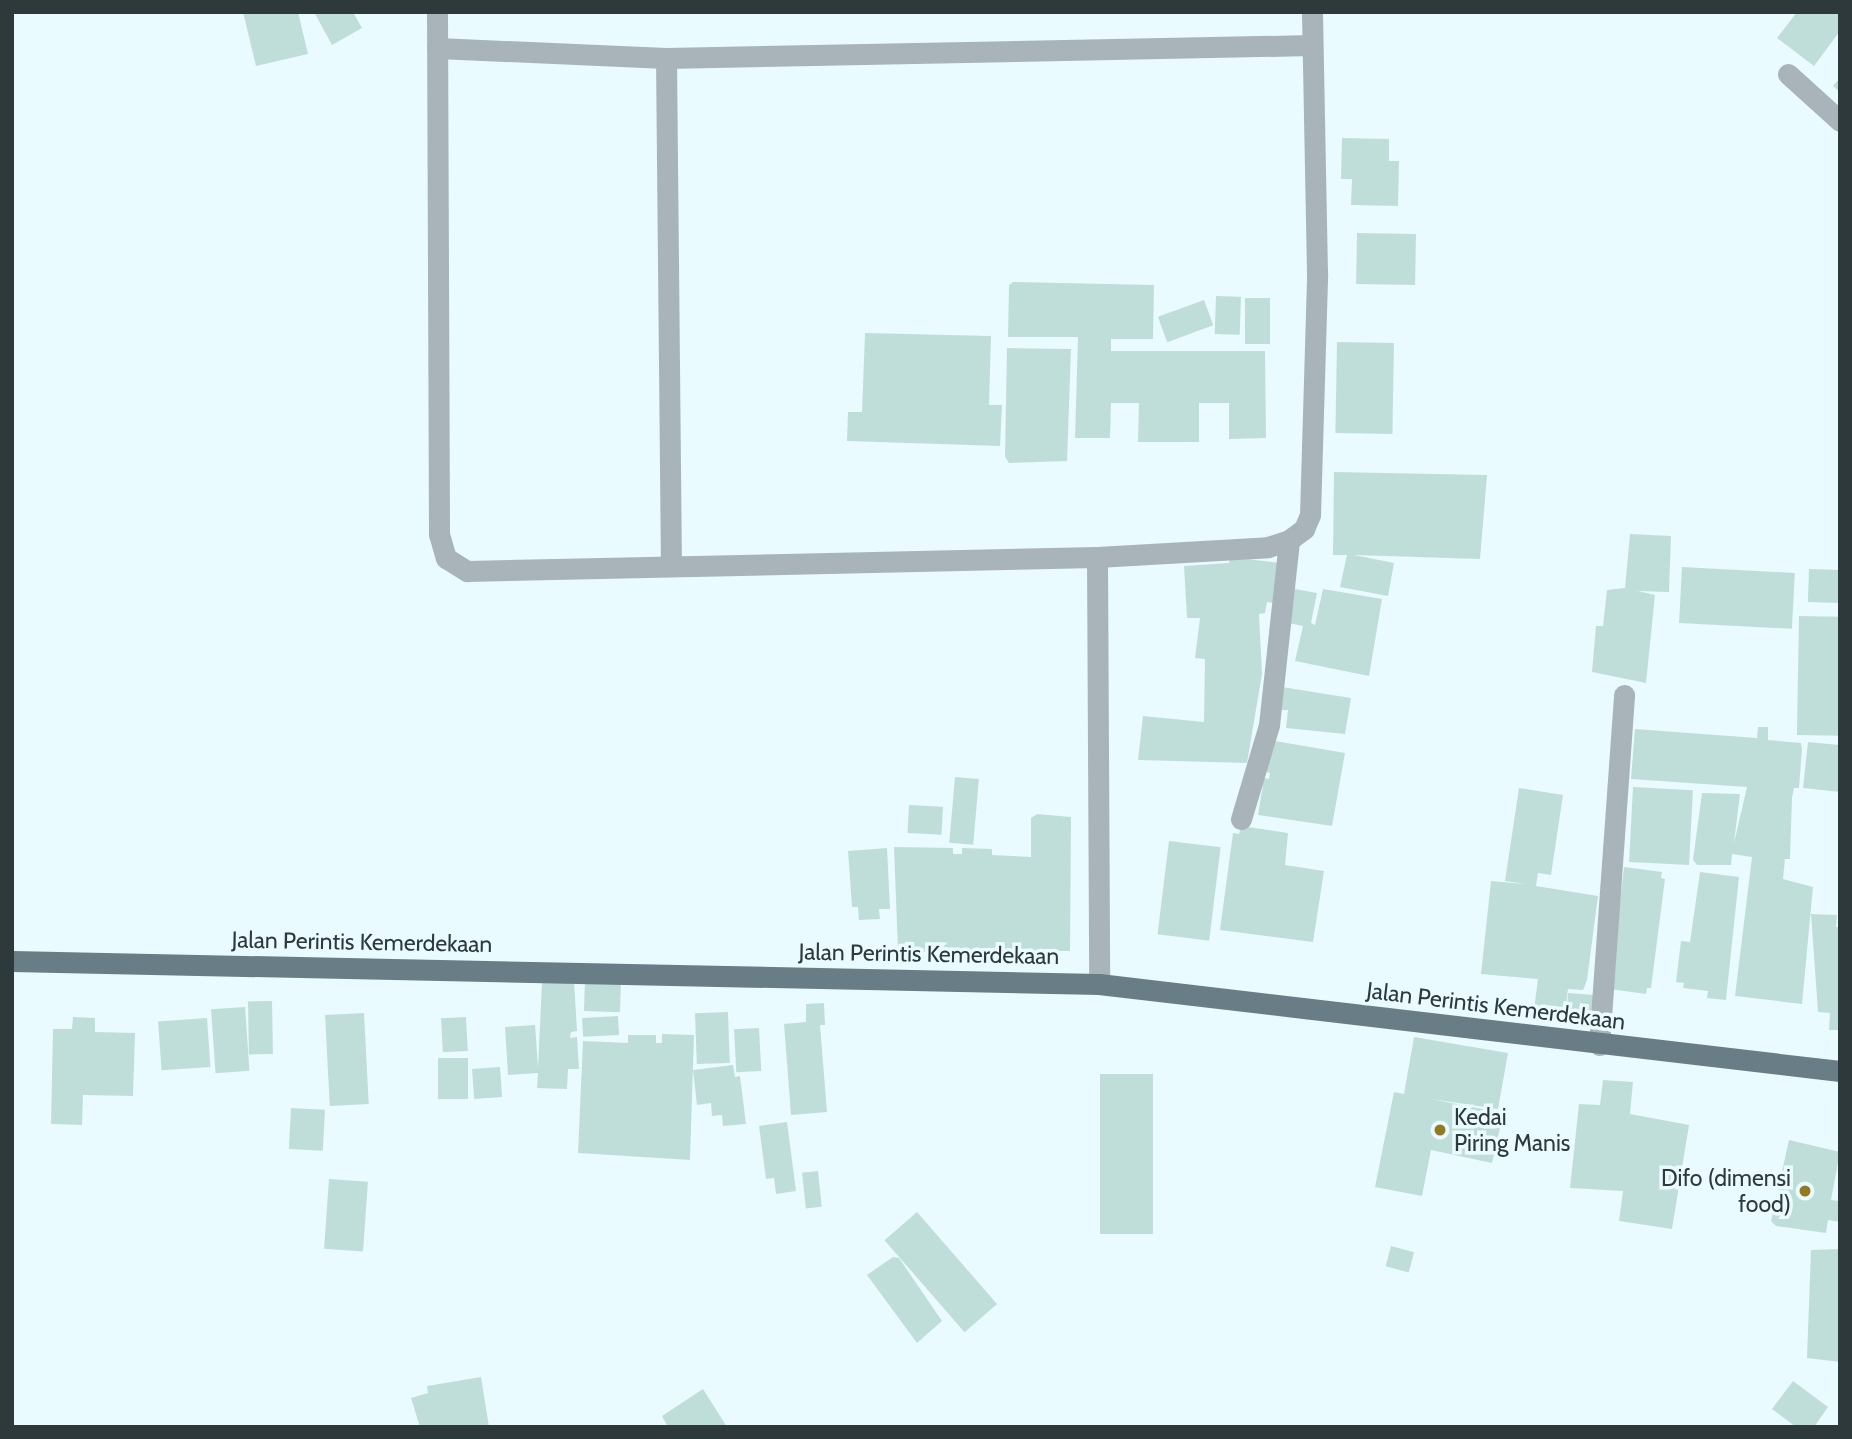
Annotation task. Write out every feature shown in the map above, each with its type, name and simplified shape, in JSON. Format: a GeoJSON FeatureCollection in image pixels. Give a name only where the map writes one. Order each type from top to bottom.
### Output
{"type":"FeatureCollection","features":[{"type":"Feature","properties":{"kind":"main road","name":"Jalan Perintis Kemerdekaan"},"geometry":{"type":"LineString","coordinates":[[12,961],[1099,984],[1599,1045],[1840,1071]]}},
{"type":"Feature","properties":{"kind":"street"},"geometry":{"type":"LineString","coordinates":[[437,12],[439,534],[446,558],[467,571],[1097,557],[1268,547],[1289,540],[1304,529],[1310,515],[1317,273],[1312,12]]}},
{"type":"Feature","properties":{"kind":"street"},"geometry":{"type":"LineString","coordinates":[[437,48],[666,58],[1312,45]]}},
{"type":"Feature","properties":{"kind":"street"},"geometry":{"type":"LineString","coordinates":[[666,58],[671,566]]}},
{"type":"Feature","properties":{"kind":"street"},"geometry":{"type":"LineString","coordinates":[[1788,74],[1840,121]]}},
{"type":"Feature","properties":{"kind":"street"},"geometry":{"type":"LineString","coordinates":[[1241,819],[1269,725],[1289,540]]}},
{"type":"Feature","properties":{"kind":"street"},"geometry":{"type":"LineString","coordinates":[[1097,557],[1099,984]]}},
{"type":"Feature","properties":{"kind":"street"},"geometry":{"type":"LineString","coordinates":[[1599,1045],[1624,695]]}},
{"type":"Feature","properties":{"kind":"building"},"geometry":{"type":"Polygon","coordinates":[[[243,12],[298,12],[308,54],[256,66],[243,12]]]}},
{"type":"Feature","properties":{"kind":"building"},"geometry":{"type":"Polygon","coordinates":[[[314,12],[353,12],[362,28],[332,45],[314,12]]]}},
{"type":"Feature","properties":{"kind":"building"},"geometry":{"type":"Polygon","coordinates":[[[1797,12],[1840,12],[1840,31],[1814,66],[1777,38],[1797,12]]]}},
{"type":"Feature","properties":{"kind":"building"},"geometry":{"type":"Polygon","coordinates":[[[1840,78],[1840,92],[1833,86],[1840,78]]]}},
{"type":"Feature","properties":{"kind":"building"},"geometry":{"type":"Polygon","coordinates":[[[1342,138],[1389,139],[1389,161],[1399,161],[1398,206],[1351,205],[1352,179],[1341,179],[1342,138]]]}},
{"type":"Feature","properties":{"kind":"building"},"geometry":{"type":"Polygon","coordinates":[[[1357,233],[1416,234],[1415,285],[1356,284],[1357,233]]]}},
{"type":"Feature","properties":{"kind":"building"},"geometry":{"type":"Polygon","coordinates":[[[1013,282],[1154,285],[1153,339],[1111,339],[1111,351],[1265,351],[1266,438],[1229,439],[1229,403],[1199,403],[1199,442],[1138,442],[1139,403],[1111,403],[1110,438],[1075,438],[1078,337],[1008,337],[1009,285],[1013,282]]]}},
{"type":"Feature","properties":{"kind":"building"},"geometry":{"type":"Polygon","coordinates":[[[1216,296],[1241,297],[1240,335],[1215,334],[1216,296]]]}},
{"type":"Feature","properties":{"kind":"building"},"geometry":{"type":"Polygon","coordinates":[[[1245,298],[1270,298],[1270,344],[1245,344],[1245,298]]]}},
{"type":"Feature","properties":{"kind":"building"},"geometry":{"type":"Polygon","coordinates":[[[1204,300],[1213,325],[1167,342],[1158,317],[1204,300]]]}},
{"type":"Feature","properties":{"kind":"building"},"geometry":{"type":"Polygon","coordinates":[[[865,333],[991,336],[989,405],[1002,405],[1000,446],[847,441],[848,412],[862,412],[865,333]]]}},
{"type":"Feature","properties":{"kind":"building"},"geometry":{"type":"Polygon","coordinates":[[[1337,342],[1394,343],[1392,434],[1335,433],[1337,342]]]}},
{"type":"Feature","properties":{"kind":"building"},"geometry":{"type":"Polygon","coordinates":[[[1007,348],[1071,349],[1067,461],[1009,463],[1005,457],[1007,348]]]}},
{"type":"Feature","properties":{"kind":"building"},"geometry":{"type":"Polygon","coordinates":[[[1334,472],[1487,475],[1480,559],[1354,555],[1394,563],[1388,596],[1340,587],[1347,555],[1333,555],[1334,472]]]}},
{"type":"Feature","properties":{"kind":"building"},"geometry":{"type":"Polygon","coordinates":[[[1630,534],[1671,536],[1669,592],[1638,591],[1655,595],[1646,683],[1592,672],[1596,626],[1603,626],[1607,590],[1625,588],[1630,534]]]}},
{"type":"Feature","properties":{"kind":"building"},"geometry":{"type":"Polygon","coordinates":[[[1230,557],[1281,563],[1275,603],[1267,602],[1265,613],[1259,614],[1262,674],[1247,763],[1138,760],[1143,716],[1204,722],[1205,659],[1195,658],[1200,618],[1187,618],[1184,566],[1229,563],[1230,557]]]}},
{"type":"Feature","properties":{"kind":"building"},"geometry":{"type":"Polygon","coordinates":[[[1682,567],[1795,573],[1792,629],[1679,623],[1682,567]]]}},
{"type":"Feature","properties":{"kind":"building"},"geometry":{"type":"Polygon","coordinates":[[[1809,569],[1840,570],[1839,603],[1808,602],[1809,569]]]}},
{"type":"Feature","properties":{"kind":"building"},"geometry":{"type":"Polygon","coordinates":[[[1295,589],[1317,593],[1311,623],[1315,625],[1323,589],[1382,599],[1369,676],[1295,661],[1303,626],[1288,623],[1295,589]]]}},
{"type":"Feature","properties":{"kind":"building"},"geometry":{"type":"Polygon","coordinates":[[[1799,616],[1840,617],[1838,736],[1797,735],[1799,616]]]}},
{"type":"Feature","properties":{"kind":"building"},"geometry":{"type":"Polygon","coordinates":[[[1282,687],[1351,698],[1345,734],[1286,728],[1288,710],[1279,710],[1282,687]]]}},
{"type":"Feature","properties":{"kind":"building"},"geometry":{"type":"Polygon","coordinates":[[[1758,727],[1768,727],[1768,740],[1801,743],[1802,749],[1799,788],[1794,788],[1792,798],[1790,859],[1785,859],[1783,879],[1813,887],[1802,1004],[1735,996],[1752,857],[1732,854],[1731,865],[1697,865],[1693,860],[1702,793],[1740,794],[1734,843],[1747,787],[1631,779],[1635,729],[1757,738],[1758,727]]]}},
{"type":"Feature","properties":{"kind":"building"},"geometry":{"type":"Polygon","coordinates":[[[1275,741],[1345,753],[1332,826],[1258,815],[1264,778],[1269,779],[1270,773],[1266,772],[1271,745],[1275,741]]]}},
{"type":"Feature","properties":{"kind":"building"},"geometry":{"type":"Polygon","coordinates":[[[1808,742],[1840,745],[1840,792],[1803,788],[1808,742]]]}},
{"type":"Feature","properties":{"kind":"building"},"geometry":{"type":"Polygon","coordinates":[[[955,777],[979,779],[973,845],[949,843],[955,777]]]}},
{"type":"Feature","properties":{"kind":"building"},"geometry":{"type":"Polygon","coordinates":[[[1633,787],[1693,790],[1689,865],[1629,862],[1633,787]]]}},
{"type":"Feature","properties":{"kind":"building"},"geometry":{"type":"Polygon","coordinates":[[[1519,788],[1563,795],[1551,875],[1538,873],[1536,886],[1598,896],[1587,980],[1583,990],[1568,989],[1564,1020],[1533,1017],[1538,979],[1481,974],[1491,881],[1525,884],[1505,881],[1519,788]]]}},
{"type":"Feature","properties":{"kind":"building"},"geometry":{"type":"Polygon","coordinates":[[[909,805],[943,807],[941,835],[908,833],[909,805]]]}},
{"type":"Feature","properties":{"kind":"building"},"geometry":{"type":"Polygon","coordinates":[[[1037,814],[1071,817],[1070,951],[898,952],[894,847],[953,848],[953,854],[962,854],[962,848],[992,849],[992,855],[1031,857],[1031,818],[1037,814]]]}},
{"type":"Feature","properties":{"kind":"building"},"geometry":{"type":"Polygon","coordinates":[[[1241,826],[1288,833],[1285,865],[1324,871],[1313,942],[1220,930],[1233,833],[1239,834],[1241,826]]]}},
{"type":"Feature","properties":{"kind":"building"},"geometry":{"type":"Polygon","coordinates":[[[1169,841],[1221,847],[1209,941],[1158,934],[1169,841]]]}},
{"type":"Feature","properties":{"kind":"building"},"geometry":{"type":"Polygon","coordinates":[[[887,848],[890,909],[879,909],[880,919],[859,920],[858,907],[852,907],[848,851],[887,848]]]}},
{"type":"Feature","properties":{"kind":"building"},"geometry":{"type":"Polygon","coordinates":[[[1624,867],[1662,872],[1661,878],[1665,879],[1651,988],[1647,988],[1646,994],[1610,989],[1624,867]]]}},
{"type":"Feature","properties":{"kind":"building"},"geometry":{"type":"Polygon","coordinates":[[[1700,872],[1739,877],[1726,1000],[1707,998],[1708,991],[1683,988],[1684,983],[1676,982],[1681,941],[1690,942],[1700,872]]]}},
{"type":"Feature","properties":{"kind":"building"},"geometry":{"type":"Polygon","coordinates":[[[1811,914],[1837,915],[1836,927],[1840,927],[1840,1030],[1829,1030],[1830,1013],[1818,1012],[1811,914]]]}},
{"type":"Feature","properties":{"kind":"building"},"geometry":{"type":"Polygon","coordinates":[[[574,981],[577,1031],[571,1032],[570,1038],[577,1037],[579,1069],[568,1069],[567,1089],[537,1088],[538,1073],[508,1075],[505,1027],[535,1025],[538,1067],[542,983],[574,981]]]}},
{"type":"Feature","properties":{"kind":"building"},"geometry":{"type":"Polygon","coordinates":[[[585,981],[621,982],[620,1012],[584,1011],[585,981]]]}},
{"type":"Feature","properties":{"kind":"building"},"geometry":{"type":"Polygon","coordinates":[[[1568,993],[1595,995],[1593,1026],[1566,1024],[1568,993]]]}},
{"type":"Feature","properties":{"kind":"building"},"geometry":{"type":"Polygon","coordinates":[[[248,1001],[272,1001],[273,1054],[249,1054],[248,1001]]]}},
{"type":"Feature","properties":{"kind":"building"},"geometry":{"type":"Polygon","coordinates":[[[824,1003],[825,1025],[820,1025],[827,1112],[791,1115],[784,1024],[806,1022],[806,1004],[824,1003]]]}},
{"type":"Feature","properties":{"kind":"building"},"geometry":{"type":"Polygon","coordinates":[[[245,1007],[249,1071],[216,1073],[211,1009],[245,1007]]]}},
{"type":"Feature","properties":{"kind":"building"},"geometry":{"type":"Polygon","coordinates":[[[728,1012],[730,1063],[697,1064],[695,1013],[728,1012]]]}},
{"type":"Feature","properties":{"kind":"building"},"geometry":{"type":"Polygon","coordinates":[[[364,1013],[369,1104],[330,1106],[325,1015],[364,1013]]]}},
{"type":"Feature","properties":{"kind":"building"},"geometry":{"type":"Polygon","coordinates":[[[618,1016],[619,1035],[583,1037],[582,1018],[618,1016]]]}},
{"type":"Feature","properties":{"kind":"building"},"geometry":{"type":"Polygon","coordinates":[[[73,1017],[95,1018],[95,1032],[135,1033],[133,1096],[83,1095],[82,1125],[51,1124],[53,1029],[72,1029],[73,1017]]]}},
{"type":"Feature","properties":{"kind":"building"},"geometry":{"type":"Polygon","coordinates":[[[466,1017],[468,1051],[443,1052],[441,1018],[466,1017]]]}},
{"type":"Feature","properties":{"kind":"building"},"geometry":{"type":"Polygon","coordinates":[[[207,1018],[210,1067],[162,1070],[158,1021],[207,1018]]]}},
{"type":"Feature","properties":{"kind":"building"},"geometry":{"type":"Polygon","coordinates":[[[759,1028],[761,1071],[736,1072],[734,1029],[759,1028]]]}},
{"type":"Feature","properties":{"kind":"building"},"geometry":{"type":"Polygon","coordinates":[[[662,1034],[694,1035],[690,1160],[578,1153],[583,1041],[628,1043],[628,1035],[656,1035],[656,1043],[662,1043],[662,1034]]]}},
{"type":"Feature","properties":{"kind":"building"},"geometry":{"type":"Polygon","coordinates":[[[1414,1037],[1508,1053],[1498,1109],[1431,1099],[1498,1112],[1496,1123],[1501,1124],[1492,1163],[1431,1150],[1422,1196],[1375,1187],[1394,1092],[1404,1094],[1414,1037]]]}},
{"type":"Feature","properties":{"kind":"building"},"geometry":{"type":"Polygon","coordinates":[[[438,1058],[468,1058],[468,1099],[438,1099],[438,1058]]]}},
{"type":"Feature","properties":{"kind":"building"},"geometry":{"type":"Polygon","coordinates":[[[733,1065],[735,1077],[740,1076],[746,1124],[723,1126],[722,1115],[712,1116],[711,1103],[697,1105],[693,1070],[733,1065]]]}},
{"type":"Feature","properties":{"kind":"building"},"geometry":{"type":"Polygon","coordinates":[[[500,1067],[502,1097],[474,1099],[472,1069],[500,1067]]]}},
{"type":"Feature","properties":{"kind":"building"},"geometry":{"type":"Polygon","coordinates":[[[1100,1074],[1153,1074],[1153,1234],[1100,1234],[1100,1074]]]}},
{"type":"Feature","properties":{"kind":"building"},"geometry":{"type":"Polygon","coordinates":[[[1603,1080],[1633,1082],[1630,1114],[1689,1125],[1672,1229],[1619,1221],[1623,1191],[1570,1188],[1579,1104],[1600,1105],[1603,1080]]]}},
{"type":"Feature","properties":{"kind":"building"},"geometry":{"type":"Polygon","coordinates":[[[291,1108],[325,1110],[323,1151],[289,1149],[291,1108]]]}},
{"type":"Feature","properties":{"kind":"building"},"geometry":{"type":"Polygon","coordinates":[[[787,1122],[796,1191],[776,1194],[774,1178],[766,1179],[759,1126],[787,1122]]]}},
{"type":"Feature","properties":{"kind":"building","name":"Difo (dimensi food)"},"geometry":{"type":"Polygon","coordinates":[[[1789,1140],[1840,1152],[1831,1200],[1840,1201],[1840,1222],[1828,1220],[1826,1233],[1776,1226],[1771,1221],[1789,1140]]]}},
{"type":"Feature","properties":{"kind":"building"},"geometry":{"type":"Polygon","coordinates":[[[818,1171],[822,1207],[806,1208],[802,1173],[818,1171]]]}},
{"type":"Feature","properties":{"kind":"building"},"geometry":{"type":"Polygon","coordinates":[[[329,1179],[368,1182],[363,1252],[324,1249],[329,1179]]]}},
{"type":"Feature","properties":{"kind":"building"},"geometry":{"type":"Polygon","coordinates":[[[917,1212],[997,1304],[965,1332],[885,1240],[917,1212]]]}},
{"type":"Feature","properties":{"kind":"building"},"geometry":{"type":"Polygon","coordinates":[[[1391,1246],[1414,1252],[1409,1272],[1386,1266],[1391,1246]]]}},
{"type":"Feature","properties":{"kind":"building"},"geometry":{"type":"Polygon","coordinates":[[[1840,1249],[1840,1362],[1807,1358],[1811,1250],[1840,1249]]]}},
{"type":"Feature","properties":{"kind":"building"},"geometry":{"type":"Polygon","coordinates":[[[893,1257],[899,1258],[942,1321],[917,1343],[867,1275],[893,1257]]]}},
{"type":"Feature","properties":{"kind":"building"},"geometry":{"type":"Polygon","coordinates":[[[481,1377],[489,1427],[420,1427],[411,1398],[428,1393],[427,1386],[481,1377]]]}},
{"type":"Feature","properties":{"kind":"building"},"geometry":{"type":"Polygon","coordinates":[[[1793,1381],[1828,1407],[1814,1427],[1796,1427],[1772,1409],[1793,1381]]]}},
{"type":"Feature","properties":{"kind":"building"},"geometry":{"type":"Polygon","coordinates":[[[703,1389],[727,1427],[668,1427],[662,1416],[703,1389]]]}},
{"type":"Feature","properties":{"kind":"place","name":"Kedai Piring Manis"},"geometry":{"type":"Point","coordinates":[1440,1130]}},
{"type":"Feature","properties":{"kind":"place","name":"Difo (dimensi food)"},"geometry":{"type":"Point","coordinates":[1805,1191]}}]}
